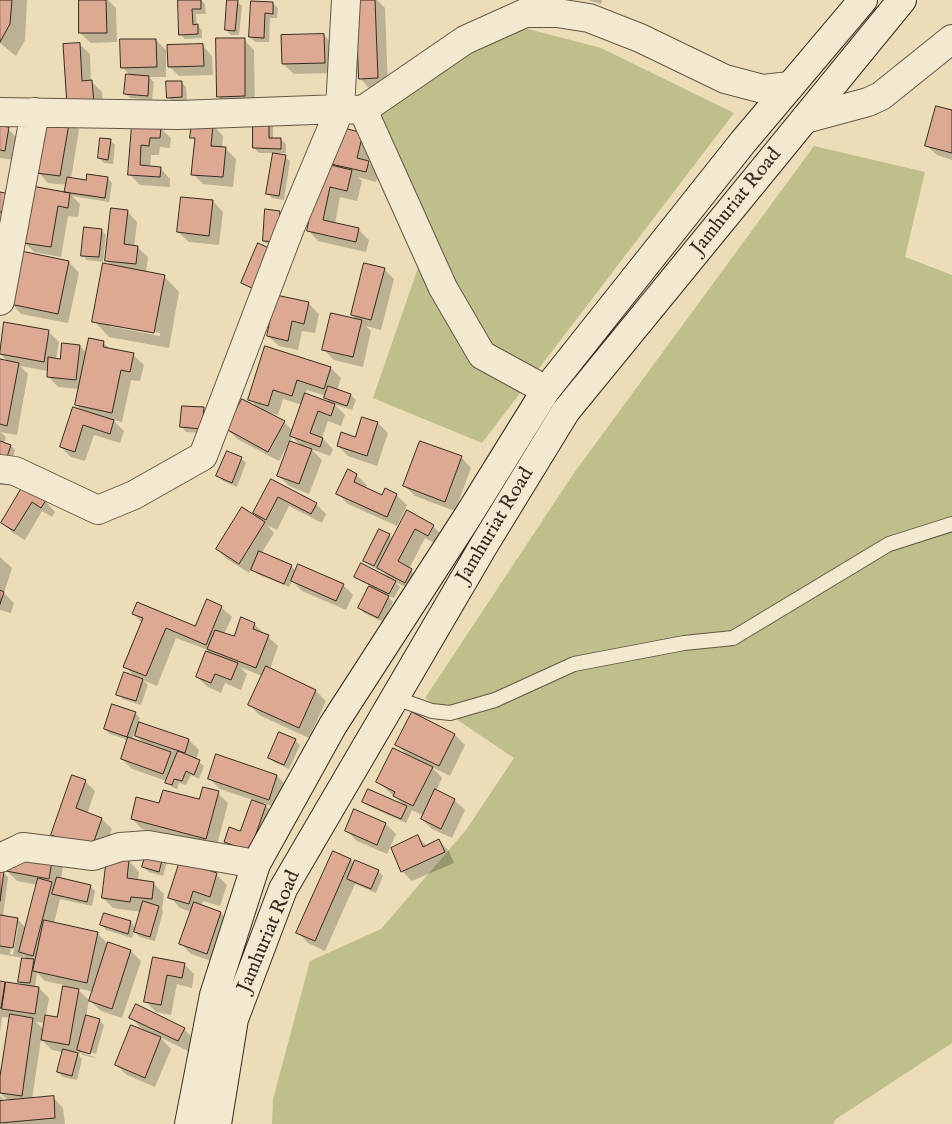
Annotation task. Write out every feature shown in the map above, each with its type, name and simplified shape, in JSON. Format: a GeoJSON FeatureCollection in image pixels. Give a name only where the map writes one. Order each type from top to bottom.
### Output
{"type":"FeatureCollection","features":[{"type":"Feature","properties":{"kind":"main road"},"geometry":{"type":"LineString","coordinates":[[346,0],[352,110],[443,288],[482,355],[546,390]]}},
{"type":"Feature","properties":{"kind":"main road","name":"Jamhuriat Road"},"geometry":{"type":"LineString","coordinates":[[189,1124],[214,995],[256,864],[333,725],[468,516],[546,390],[743,142],[863,0]]}},
{"type":"Feature","properties":{"kind":"main road","name":"Jamhuriat Road"},"geometry":{"type":"LineString","coordinates":[[217,1124],[234,1019],[283,889],[484,545],[566,412],[902,0]]}},
{"type":"Feature","properties":{"kind":"main road"},"geometry":{"type":"LineString","coordinates":[[0,112],[179,115],[352,110],[465,40],[525,13],[557,12],[589,18],[640,38],[725,79],[763,89],[790,86]]}},
{"type":"Feature","properties":{"kind":"main road"},"geometry":{"type":"LineString","coordinates":[[805,119],[868,102],[881,96],[952,39]]}},
{"type":"Feature","properties":{"kind":"main road"},"geometry":{"type":"LineString","coordinates":[[0,469],[15,471],[98,510],[134,495],[203,456],[290,228],[352,110]]}},
{"type":"Feature","properties":{"kind":"main road"},"geometry":{"type":"LineString","coordinates":[[0,301],[35,112]]}},
{"type":"Feature","properties":{"kind":"main road"},"geometry":{"type":"LineString","coordinates":[[0,858],[23,847],[93,856],[120,848],[148,846],[256,864]]}},
{"type":"Feature","properties":{"kind":"lane"},"geometry":{"type":"LineString","coordinates":[[395,698],[432,711],[450,713],[495,700],[574,664],[684,643],[733,638],[889,544],[952,524]]}},
{"type":"Feature","properties":{"kind":"green space"},"geometry":{"type":"Polygon","coordinates":[[[517,26],[601,48],[734,113],[482,443],[373,398],[420,262],[370,110],[517,26]]]}},
{"type":"Feature","properties":{"kind":"green space"},"geometry":{"type":"Polygon","coordinates":[[[814,146],[925,172],[905,257],[952,275],[952,1043],[836,1119],[833,1124],[272,1124],[273,1099],[310,961],[381,929],[466,830],[514,758],[425,698],[574,473],[814,146]]]}},
{"type":"Feature","properties":{"kind":"building"},"geometry":{"type":"Polygon","coordinates":[[[0,0],[12,0],[10,24],[0,42],[0,0]]]}},
{"type":"Feature","properties":{"kind":"building"},"geometry":{"type":"Polygon","coordinates":[[[79,0],[106,0],[107,33],[79,33],[79,0]]]}},
{"type":"Feature","properties":{"kind":"building"},"geometry":{"type":"Polygon","coordinates":[[[178,0],[201,0],[201,9],[192,9],[193,25],[198,24],[198,34],[179,35],[178,0]]]}},
{"type":"Feature","properties":{"kind":"building"},"geometry":{"type":"Polygon","coordinates":[[[227,0],[238,0],[235,31],[225,30],[227,0]]]}},
{"type":"Feature","properties":{"kind":"building"},"geometry":{"type":"Polygon","coordinates":[[[356,0],[375,0],[378,78],[359,79],[356,0]]]}},
{"type":"Feature","properties":{"kind":"building"},"geometry":{"type":"Polygon","coordinates":[[[251,1],[273,2],[273,14],[265,13],[264,38],[249,37],[251,1]]]}},
{"type":"Feature","properties":{"kind":"building"},"geometry":{"type":"Polygon","coordinates":[[[324,34],[325,63],[282,64],[281,35],[324,34]]]}},
{"type":"Feature","properties":{"kind":"building"},"geometry":{"type":"Polygon","coordinates":[[[216,38],[245,38],[245,96],[217,97],[216,38]]]}},
{"type":"Feature","properties":{"kind":"building"},"geometry":{"type":"Polygon","coordinates":[[[120,39],[156,39],[157,67],[121,68],[120,39]]]}},
{"type":"Feature","properties":{"kind":"building"},"geometry":{"type":"Polygon","coordinates":[[[80,43],[82,81],[92,80],[94,104],[67,106],[63,44],[80,43]]]}},
{"type":"Feature","properties":{"kind":"building"},"geometry":{"type":"Polygon","coordinates":[[[203,44],[204,66],[168,67],[167,45],[203,44]]]}},
{"type":"Feature","properties":{"kind":"building"},"geometry":{"type":"Polygon","coordinates":[[[126,74],[149,76],[148,96],[124,94],[126,74]]]}},
{"type":"Feature","properties":{"kind":"building"},"geometry":{"type":"Polygon","coordinates":[[[166,81],[182,81],[182,97],[167,98],[166,81]]]}},
{"type":"Feature","properties":{"kind":"building"},"geometry":{"type":"Polygon","coordinates":[[[936,106],[952,110],[952,153],[925,146],[936,106]]]}},
{"type":"Feature","properties":{"kind":"building"},"geometry":{"type":"Polygon","coordinates":[[[46,114],[70,118],[60,176],[36,173],[46,114]]]}},
{"type":"Feature","properties":{"kind":"building"},"geometry":{"type":"Polygon","coordinates":[[[253,121],[269,121],[269,138],[281,138],[281,149],[253,148],[253,121]]]}},
{"type":"Feature","properties":{"kind":"building"},"geometry":{"type":"Polygon","coordinates":[[[192,122],[213,124],[211,146],[226,147],[223,177],[191,175],[195,138],[190,138],[192,122]]]}},
{"type":"Feature","properties":{"kind":"building"},"geometry":{"type":"Polygon","coordinates":[[[132,125],[161,127],[160,138],[150,138],[149,146],[141,145],[140,165],[161,167],[160,177],[128,175],[132,125]]]}},
{"type":"Feature","properties":{"kind":"building"},"geometry":{"type":"Polygon","coordinates":[[[0,126],[9,127],[5,151],[0,150],[0,126]]]}},
{"type":"Feature","properties":{"kind":"building"},"geometry":{"type":"Polygon","coordinates":[[[340,127],[363,133],[357,158],[369,161],[366,172],[331,164],[340,127]]]}},
{"type":"Feature","properties":{"kind":"building"},"geometry":{"type":"Polygon","coordinates":[[[100,138],[111,139],[108,160],[98,158],[100,138]]]}},
{"type":"Feature","properties":{"kind":"building"},"geometry":{"type":"Polygon","coordinates":[[[273,153],[286,155],[279,196],[266,194],[273,153]]]}},
{"type":"Feature","properties":{"kind":"building"},"geometry":{"type":"Polygon","coordinates":[[[322,163],[352,170],[347,191],[330,187],[323,220],[359,228],[356,242],[307,231],[322,163]]]}},
{"type":"Feature","properties":{"kind":"building"},"geometry":{"type":"Polygon","coordinates":[[[87,174],[108,177],[105,198],[64,192],[67,177],[86,180],[87,174]]]}},
{"type":"Feature","properties":{"kind":"building"},"geometry":{"type":"Polygon","coordinates":[[[32,186],[70,193],[68,208],[58,206],[51,247],[23,243],[32,186]]]}},
{"type":"Feature","properties":{"kind":"building"},"geometry":{"type":"Polygon","coordinates":[[[0,192],[15,195],[11,214],[0,212],[0,192]]]}},
{"type":"Feature","properties":{"kind":"building"},"geometry":{"type":"Polygon","coordinates":[[[181,197],[213,200],[209,236],[177,232],[181,197]]]}},
{"type":"Feature","properties":{"kind":"building"},"geometry":{"type":"Polygon","coordinates":[[[111,208],[128,210],[124,244],[138,246],[136,264],[105,261],[111,208]]]}},
{"type":"Feature","properties":{"kind":"building"},"geometry":{"type":"Polygon","coordinates":[[[265,209],[280,211],[278,242],[263,241],[265,209]]]}},
{"type":"Feature","properties":{"kind":"building"},"geometry":{"type":"Polygon","coordinates":[[[84,227],[102,229],[99,257],[81,256],[84,227]]]}},
{"type":"Feature","properties":{"kind":"building"},"geometry":{"type":"Polygon","coordinates":[[[258,243],[271,249],[254,289],[241,283],[258,243]]]}},
{"type":"Feature","properties":{"kind":"building"},"geometry":{"type":"Polygon","coordinates":[[[21,251],[69,261],[58,314],[10,304],[21,251]]]}},
{"type":"Feature","properties":{"kind":"building"},"geometry":{"type":"Polygon","coordinates":[[[103,263],[165,275],[154,333],[92,322],[103,263]]]}},
{"type":"Feature","properties":{"kind":"building"},"geometry":{"type":"Polygon","coordinates":[[[364,263],[385,268],[371,320],[351,315],[364,263]]]}},
{"type":"Feature","properties":{"kind":"building"},"geometry":{"type":"Polygon","coordinates":[[[276,295],[309,302],[304,324],[292,321],[288,341],[267,336],[276,295]]]}},
{"type":"Feature","properties":{"kind":"building"},"geometry":{"type":"Polygon","coordinates":[[[331,313],[362,320],[353,357],[322,350],[331,313]]]}},
{"type":"Feature","properties":{"kind":"building"},"geometry":{"type":"Polygon","coordinates":[[[4,322],[49,330],[44,362],[0,354],[4,322]]]}},
{"type":"Feature","properties":{"kind":"building"},"geometry":{"type":"Polygon","coordinates":[[[89,338],[104,341],[103,347],[134,353],[130,372],[121,370],[112,413],[75,405],[89,338]]]}},
{"type":"Feature","properties":{"kind":"building"},"geometry":{"type":"Polygon","coordinates":[[[62,343],[80,345],[76,380],[47,377],[48,357],[60,359],[62,343]]]}},
{"type":"Feature","properties":{"kind":"building"},"geometry":{"type":"Polygon","coordinates":[[[265,346],[331,367],[324,389],[297,380],[292,396],[273,390],[268,406],[248,400],[265,346]]]}},
{"type":"Feature","properties":{"kind":"building"},"geometry":{"type":"Polygon","coordinates":[[[0,359],[19,363],[7,426],[0,424],[0,359]]]}},
{"type":"Feature","properties":{"kind":"building"},"geometry":{"type":"Polygon","coordinates":[[[328,386],[351,394],[347,406],[324,398],[328,386]]]}},
{"type":"Feature","properties":{"kind":"building"},"geometry":{"type":"Polygon","coordinates":[[[305,393],[335,404],[331,416],[318,411],[310,433],[323,438],[320,447],[290,436],[305,393]]]}},
{"type":"Feature","properties":{"kind":"building"},"geometry":{"type":"Polygon","coordinates":[[[242,399],[285,421],[268,452],[226,429],[242,399]]]}},
{"type":"Feature","properties":{"kind":"building"},"geometry":{"type":"Polygon","coordinates":[[[182,406],[204,407],[202,429],[180,427],[182,406]]]}},
{"type":"Feature","properties":{"kind":"building"},"geometry":{"type":"Polygon","coordinates":[[[73,407],[114,420],[110,434],[83,425],[75,452],[60,447],[73,407]]]}},
{"type":"Feature","properties":{"kind":"building"},"geometry":{"type":"Polygon","coordinates":[[[362,417],[378,422],[367,456],[337,446],[341,432],[355,437],[362,417]]]}},
{"type":"Feature","properties":{"kind":"building"},"geometry":{"type":"Polygon","coordinates":[[[0,441],[11,445],[6,460],[0,458],[0,441]]]}},
{"type":"Feature","properties":{"kind":"building"},"geometry":{"type":"Polygon","coordinates":[[[290,441],[312,449],[299,484],[277,476],[290,441]]]}},
{"type":"Feature","properties":{"kind":"building"},"geometry":{"type":"Polygon","coordinates":[[[420,441],[462,456],[445,502],[403,486],[420,441]]]}},
{"type":"Feature","properties":{"kind":"building"},"geometry":{"type":"Polygon","coordinates":[[[227,451],[242,457],[232,483],[216,476],[227,451]]]}},
{"type":"Feature","properties":{"kind":"building"},"geometry":{"type":"Polygon","coordinates":[[[348,469],[357,474],[354,482],[382,495],[385,488],[397,494],[387,517],[336,494],[348,469]]]}},
{"type":"Feature","properties":{"kind":"building"},"geometry":{"type":"Polygon","coordinates":[[[271,479],[317,503],[311,514],[278,497],[266,520],[253,513],[271,479]]]}},
{"type":"Feature","properties":{"kind":"building"},"geometry":{"type":"Polygon","coordinates":[[[23,486],[46,500],[41,508],[32,502],[14,531],[1,523],[23,486]]]}},
{"type":"Feature","properties":{"kind":"building"},"geometry":{"type":"Polygon","coordinates":[[[242,507],[265,522],[239,564],[216,549],[242,507]]]}},
{"type":"Feature","properties":{"kind":"building"},"geometry":{"type":"Polygon","coordinates":[[[407,510],[434,525],[428,536],[415,529],[398,561],[412,569],[405,583],[377,568],[407,510]]]}},
{"type":"Feature","properties":{"kind":"building"},"geometry":{"type":"Polygon","coordinates":[[[379,529],[390,534],[374,566],[363,561],[379,529]]]}},
{"type":"Feature","properties":{"kind":"building"},"geometry":{"type":"Polygon","coordinates":[[[259,551],[292,565],[284,584],[251,570],[259,551]]]}},
{"type":"Feature","properties":{"kind":"building"},"geometry":{"type":"Polygon","coordinates":[[[361,563],[396,581],[389,594],[354,577],[361,563]]]}},
{"type":"Feature","properties":{"kind":"building"},"geometry":{"type":"Polygon","coordinates":[[[298,564],[344,584],[336,601],[291,581],[298,564]]]}},
{"type":"Feature","properties":{"kind":"building"},"geometry":{"type":"Polygon","coordinates":[[[369,586],[389,596],[378,618],[358,608],[369,586]]]}},
{"type":"Feature","properties":{"kind":"building"},"geometry":{"type":"Polygon","coordinates":[[[0,590],[4,592],[0,604],[0,590]]]}},
{"type":"Feature","properties":{"kind":"building"},"geometry":{"type":"Polygon","coordinates":[[[207,599],[222,606],[206,645],[166,628],[146,676],[123,667],[143,618],[132,614],[137,602],[195,626],[207,599]]]}},
{"type":"Feature","properties":{"kind":"building"},"geometry":{"type":"Polygon","coordinates":[[[241,617],[255,623],[253,629],[269,635],[256,668],[207,649],[215,630],[234,636],[241,617]]]}},
{"type":"Feature","properties":{"kind":"building"},"geometry":{"type":"Polygon","coordinates":[[[206,651],[238,663],[231,680],[215,674],[211,683],[196,677],[206,651]]]}},
{"type":"Feature","properties":{"kind":"building"},"geometry":{"type":"Polygon","coordinates":[[[266,666],[316,690],[299,728],[248,705],[266,666]]]}},
{"type":"Feature","properties":{"kind":"building"},"geometry":{"type":"Polygon","coordinates":[[[124,672],[143,679],[136,701],[116,695],[124,672]]]}},
{"type":"Feature","properties":{"kind":"building"},"geometry":{"type":"Polygon","coordinates":[[[112,704],[136,712],[127,737],[104,729],[112,704]]]}},
{"type":"Feature","properties":{"kind":"building"},"geometry":{"type":"Polygon","coordinates":[[[412,712],[455,734],[439,766],[395,745],[412,712]]]}},
{"type":"Feature","properties":{"kind":"building"},"geometry":{"type":"Polygon","coordinates":[[[139,722],[189,739],[185,753],[135,736],[139,722]]]}},
{"type":"Feature","properties":{"kind":"building"},"geometry":{"type":"Polygon","coordinates":[[[279,732],[296,739],[284,765],[268,758],[279,732]]]}},
{"type":"Feature","properties":{"kind":"building"},"geometry":{"type":"Polygon","coordinates":[[[128,737],[171,752],[163,774],[121,759],[128,737]]]}},
{"type":"Feature","properties":{"kind":"building"},"geometry":{"type":"Polygon","coordinates":[[[393,748],[433,767],[413,806],[393,796],[395,792],[376,782],[393,748]]]}},
{"type":"Feature","properties":{"kind":"building"},"geometry":{"type":"Polygon","coordinates":[[[178,751],[200,760],[194,775],[186,771],[182,781],[174,779],[172,785],[165,783],[178,751]]]}},
{"type":"Feature","properties":{"kind":"building"},"geometry":{"type":"Polygon","coordinates":[[[216,754],[277,775],[269,800],[208,779],[216,754]]]}},
{"type":"Feature","properties":{"kind":"building"},"geometry":{"type":"Polygon","coordinates":[[[72,775],[86,780],[76,808],[102,818],[91,850],[51,835],[72,775]]]}},
{"type":"Feature","properties":{"kind":"building"},"geometry":{"type":"Polygon","coordinates":[[[203,787],[219,791],[206,839],[131,819],[136,797],[159,803],[163,790],[199,799],[203,787]]]}},
{"type":"Feature","properties":{"kind":"building"},"geometry":{"type":"Polygon","coordinates":[[[368,789],[407,806],[401,819],[362,802],[368,789]]]}},
{"type":"Feature","properties":{"kind":"building"},"geometry":{"type":"Polygon","coordinates":[[[435,789],[455,799],[441,829],[421,819],[435,789]]]}},
{"type":"Feature","properties":{"kind":"building"},"geometry":{"type":"Polygon","coordinates":[[[252,800],[266,805],[250,851],[224,842],[229,827],[240,831],[252,800]]]}},
{"type":"Feature","properties":{"kind":"building"},"geometry":{"type":"Polygon","coordinates":[[[354,809],[386,823],[377,845],[345,831],[354,809]]]}},
{"type":"Feature","properties":{"kind":"building"},"geometry":{"type":"Polygon","coordinates":[[[418,835],[423,847],[439,839],[445,852],[401,872],[391,848],[418,835]]]}},
{"type":"Feature","properties":{"kind":"building"},"geometry":{"type":"Polygon","coordinates":[[[147,851],[163,856],[159,872],[142,867],[147,851]]]}},
{"type":"Feature","properties":{"kind":"building"},"geometry":{"type":"Polygon","coordinates":[[[333,851],[351,859],[315,941],[296,933],[333,851]]]}},
{"type":"Feature","properties":{"kind":"building"},"geometry":{"type":"Polygon","coordinates":[[[53,855],[49,879],[6,871],[8,856],[53,855]]]}},
{"type":"Feature","properties":{"kind":"building"},"geometry":{"type":"Polygon","coordinates":[[[107,857],[129,860],[127,878],[154,882],[152,899],[131,897],[130,902],[102,898],[107,857]]]}},
{"type":"Feature","properties":{"kind":"building"},"geometry":{"type":"Polygon","coordinates":[[[355,860],[379,870],[371,889],[347,879],[355,860]]]}},
{"type":"Feature","properties":{"kind":"building"},"geometry":{"type":"Polygon","coordinates":[[[180,861],[217,873],[210,897],[193,891],[189,904],[168,898],[180,861]]]}},
{"type":"Feature","properties":{"kind":"building"},"geometry":{"type":"Polygon","coordinates":[[[0,871],[4,871],[0,901],[0,871]]]}},
{"type":"Feature","properties":{"kind":"building"},"geometry":{"type":"Polygon","coordinates":[[[57,877],[91,885],[87,902],[52,894],[57,877]]]}},
{"type":"Feature","properties":{"kind":"building"},"geometry":{"type":"Polygon","coordinates":[[[38,878],[52,882],[33,956],[19,952],[38,878]]]}},
{"type":"Feature","properties":{"kind":"building"},"geometry":{"type":"Polygon","coordinates":[[[143,901],[159,906],[150,937],[134,932],[143,901]]]}},
{"type":"Feature","properties":{"kind":"building"},"geometry":{"type":"Polygon","coordinates":[[[194,902],[221,912],[207,954],[179,944],[194,902]]]}},
{"type":"Feature","properties":{"kind":"building"},"geometry":{"type":"Polygon","coordinates":[[[104,913],[131,921],[128,934],[100,925],[104,913]]]}},
{"type":"Feature","properties":{"kind":"building"},"geometry":{"type":"Polygon","coordinates":[[[0,915],[18,918],[13,948],[0,946],[0,915]]]}},
{"type":"Feature","properties":{"kind":"building"},"geometry":{"type":"Polygon","coordinates":[[[44,920],[98,932],[87,983],[33,971],[44,920]]]}},
{"type":"Feature","properties":{"kind":"building"},"geometry":{"type":"Polygon","coordinates":[[[108,942],[131,950],[112,1009],[89,1001],[108,942]]]}},
{"type":"Feature","properties":{"kind":"building"},"geometry":{"type":"Polygon","coordinates":[[[153,957],[185,963],[182,978],[167,975],[161,1005],[144,1002],[153,957]]]}},
{"type":"Feature","properties":{"kind":"building"},"geometry":{"type":"Polygon","coordinates":[[[22,958],[34,959],[30,983],[18,982],[22,958]]]}},
{"type":"Feature","properties":{"kind":"building"},"geometry":{"type":"Polygon","coordinates":[[[0,981],[5,982],[1,1008],[0,1008],[0,981]]]}},
{"type":"Feature","properties":{"kind":"building"},"geometry":{"type":"Polygon","coordinates":[[[6,982],[39,987],[35,1014],[2,1009],[6,982]]]}},
{"type":"Feature","properties":{"kind":"building"},"geometry":{"type":"Polygon","coordinates":[[[63,986],[79,989],[69,1045],[41,1040],[45,1015],[57,1017],[63,986]]]}},
{"type":"Feature","properties":{"kind":"building"},"geometry":{"type":"Polygon","coordinates":[[[136,1004],[185,1028],[178,1041],[129,1018],[136,1004]]]}},
{"type":"Feature","properties":{"kind":"building"},"geometry":{"type":"Polygon","coordinates":[[[10,1014],[33,1018],[22,1096],[0,1093],[0,1077],[10,1014]]]}},
{"type":"Feature","properties":{"kind":"building"},"geometry":{"type":"Polygon","coordinates":[[[86,1015],[100,1019],[90,1054],[77,1050],[86,1015]]]}},
{"type":"Feature","properties":{"kind":"building"},"geometry":{"type":"Polygon","coordinates":[[[131,1025],[161,1037],[145,1078],[115,1065],[131,1025]]]}},
{"type":"Feature","properties":{"kind":"building"},"geometry":{"type":"Polygon","coordinates":[[[63,1049],[78,1053],[72,1076],[57,1072],[63,1049]]]}},
{"type":"Feature","properties":{"kind":"building"},"geometry":{"type":"Polygon","coordinates":[[[54,1096],[55,1118],[0,1123],[0,1101],[54,1096]]]}}]}
